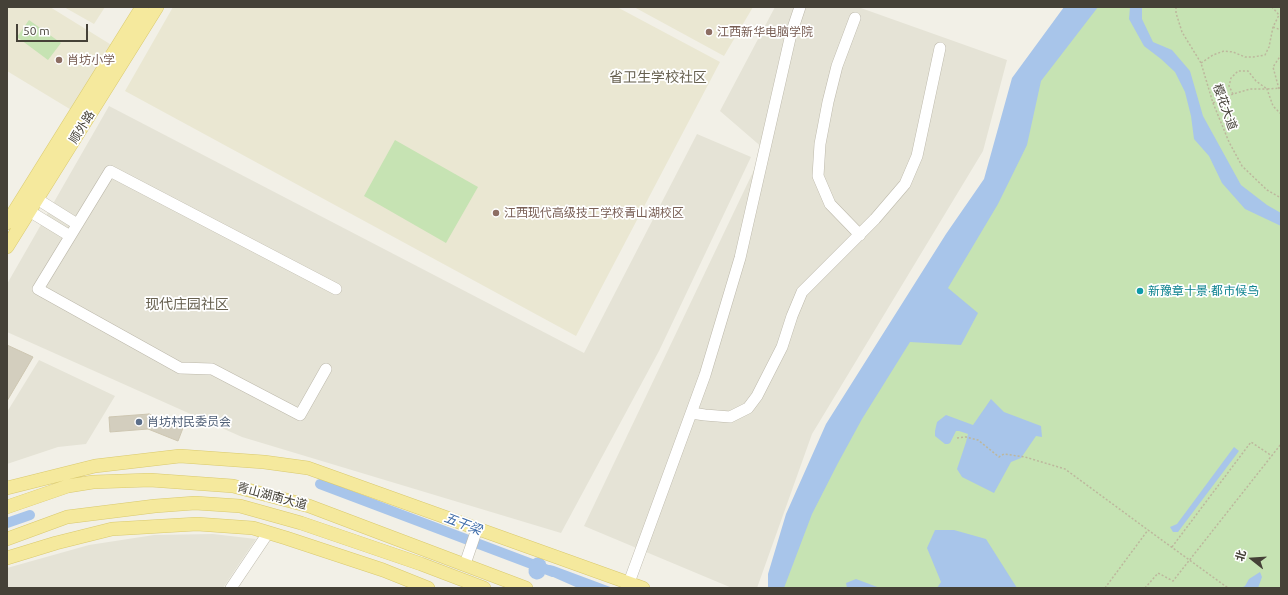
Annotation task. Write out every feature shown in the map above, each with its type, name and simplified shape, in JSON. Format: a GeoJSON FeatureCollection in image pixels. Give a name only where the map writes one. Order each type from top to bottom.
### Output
{"type":"FeatureCollection","features":[{"type":"Feature","properties":{"kind":"main road","name":"顺外路"},"geometry":{"type":"LineString","coordinates":[[7,247],[11,221],[142,7]]}},
{"type":"Feature","properties":{"kind":"main road","name":"顺外路"},"geometry":{"type":"LineString","coordinates":[[11,221],[29,211],[157,7]]}},
{"type":"Feature","properties":{"kind":"main road"},"geometry":{"type":"LineString","coordinates":[[7,488],[88,468],[180,456],[264,462],[308,468],[628,586],[643,588]]}},
{"type":"Feature","properties":{"kind":"main road","name":"青山湖南大道"},"geometry":{"type":"LineString","coordinates":[[7,507],[68,486],[93,482],[150,480],[234,486],[309,506],[466,559],[526,588]]}},
{"type":"Feature","properties":{"kind":"main road","name":"青山湖南大道"},"geometry":{"type":"LineString","coordinates":[[7,539],[67,517],[175,504],[195,503],[240,506],[301,523],[421,564],[484,588]]}},
{"type":"Feature","properties":{"kind":"main road"},"geometry":{"type":"LineString","coordinates":[[7,558],[56,543],[112,529],[197,524],[253,528],[383,570],[428,588]]}},
{"type":"Feature","properties":{"kind":"street"},"geometry":{"type":"LineString","coordinates":[[628,586],[705,375],[740,258],[791,34],[800,7]]}},
{"type":"Feature","properties":{"kind":"street"},"geometry":{"type":"LineString","coordinates":[[855,18],[837,66],[830,95],[820,144],[818,176],[830,204],[860,235]]}},
{"type":"Feature","properties":{"kind":"street"},"geometry":{"type":"LineString","coordinates":[[691,413],[730,416],[748,408],[757,396],[782,347],[802,292],[860,235],[905,184],[917,156],[940,48]]}},
{"type":"Feature","properties":{"kind":"street"},"geometry":{"type":"LineString","coordinates":[[326,369],[300,415],[212,368],[180,368],[38,288],[110,171],[336,289]]}},
{"type":"Feature","properties":{"kind":"street"},"geometry":{"type":"LineString","coordinates":[[36,199],[77,224]]}},
{"type":"Feature","properties":{"kind":"street"},"geometry":{"type":"LineString","coordinates":[[29,211],[70,236]]}},
{"type":"Feature","properties":{"kind":"street"},"geometry":{"type":"LineString","coordinates":[[88,468],[93,482]]}},
{"type":"Feature","properties":{"kind":"street"},"geometry":{"type":"LineString","coordinates":[[466,559],[476,530]]}},
{"type":"Feature","properties":{"kind":"street"},"geometry":{"type":"LineString","coordinates":[[231,588],[268,533]]}},
{"type":"Feature","properties":{"kind":"path","name":"樱花大道"},"geometry":{"type":"LineString","coordinates":[[1176,7],[1176,13],[1182,32],[1201,63],[1213,104],[1229,142],[1242,166],[1267,190],[1281,198]]}},
{"type":"Feature","properties":{"kind":"path"},"geometry":{"type":"LineString","coordinates":[[1201,63],[1213,54],[1224,51],[1233,52],[1245,57],[1264,55],[1269,47],[1274,27],[1280,15],[1272,7]]}},
{"type":"Feature","properties":{"kind":"path"},"geometry":{"type":"LineString","coordinates":[[1274,27],[1281,30]]}},
{"type":"Feature","properties":{"kind":"path"},"geometry":{"type":"LineString","coordinates":[[1213,104],[1233,94],[1250,89],[1267,90],[1280,88],[1273,67],[1281,55]]}},
{"type":"Feature","properties":{"kind":"path"},"geometry":{"type":"LineString","coordinates":[[1233,94],[1229,86],[1231,78],[1238,71],[1248,71],[1256,81],[1267,90],[1273,106],[1281,114]]}},
{"type":"Feature","properties":{"kind":"path"},"geometry":{"type":"LineString","coordinates":[[957,438],[966,437],[978,440],[999,457],[1004,454],[1026,457],[1065,469],[1228,588]]}},
{"type":"Feature","properties":{"kind":"path"},"geometry":{"type":"LineString","coordinates":[[1172,547],[1251,442],[1272,456]]}},
{"type":"Feature","properties":{"kind":"path"},"geometry":{"type":"LineString","coordinates":[[1145,588],[1158,572],[1173,581],[1281,444]]}},
{"type":"Feature","properties":{"kind":"path"},"geometry":{"type":"LineString","coordinates":[[1105,588],[1148,530]]}},
{"type":"Feature","properties":{"kind":"shaded area","name":"肖坊小学"},"geometry":{"type":"Polygon","coordinates":[[[9,7],[50,7],[118,49],[78,114],[7,71],[7,10],[9,7]]]}},
{"type":"Feature","properties":{"kind":"shaded area"},"geometry":{"type":"Polygon","coordinates":[[[64,7],[105,7],[94,24],[64,7]]]}},
{"type":"Feature","properties":{"kind":"shaded area","name":"江西现代高级技工学校青山湖校区"},"geometry":{"type":"Polygon","coordinates":[[[173,7],[617,7],[720,62],[576,336],[125,91],[173,7]]]}},
{"type":"Feature","properties":{"kind":"shaded area","name":"江西新华电脑学院"},"geometry":{"type":"Polygon","coordinates":[[[634,7],[753,7],[724,56],[634,7]]]}},
{"type":"Feature","properties":{"kind":"shaded area"},"geometry":{"type":"Polygon","coordinates":[[[775,7],[858,7],[1007,60],[983,151],[812,434],[757,588],[732,588],[584,526],[764,149],[720,111],[775,7]]]}},
{"type":"Feature","properties":{"kind":"shaded area"},"geometry":{"type":"Polygon","coordinates":[[[109,106],[584,353],[697,134],[751,157],[659,351],[561,533],[242,437],[7,332],[7,284],[109,106]]]}},
{"type":"Feature","properties":{"kind":"shaded area"},"geometry":{"type":"Polygon","coordinates":[[[39,360],[115,396],[86,444],[58,447],[7,464],[7,412],[39,360]]]}},
{"type":"Feature","properties":{"kind":"shaded area"},"geometry":{"type":"Polygon","coordinates":[[[213,534],[256,539],[223,588],[7,588],[7,568],[89,545],[154,535],[213,534]]]}},
{"type":"Feature","properties":{"kind":"green space"},"geometry":{"type":"Polygon","coordinates":[[[1074,7],[1281,7],[1281,588],[778,588],[829,438],[999,181],[1025,89],[1074,7]]]}},
{"type":"Feature","properties":{"kind":"green space"},"geometry":{"type":"Polygon","coordinates":[[[29,20],[61,43],[48,60],[17,37],[29,20]]]}},
{"type":"Feature","properties":{"kind":"green space"},"geometry":{"type":"Polygon","coordinates":[[[395,140],[478,187],[446,243],[364,196],[395,140]]]}},
{"type":"Feature","properties":{"kind":"water"},"geometry":{"type":"Polygon","coordinates":[[[1064,7],[1098,7],[1041,81],[1027,145],[998,204],[948,288],[978,313],[961,345],[910,342],[862,419],[838,463],[812,514],[784,588],[768,588],[768,574],[786,514],[826,424],[946,234],[984,179],[1012,78],[1064,7]]]}},
{"type":"Feature","properties":{"kind":"water"},"geometry":{"type":"Polygon","coordinates":[[[1130,7],[1142,7],[1142,19],[1153,42],[1172,50],[1190,71],[1203,116],[1241,185],[1267,205],[1281,213],[1281,226],[1245,209],[1222,183],[1209,156],[1194,139],[1191,116],[1185,92],[1175,72],[1144,46],[1129,19],[1130,7]]]}},
{"type":"Feature","properties":{"kind":"water"},"geometry":{"type":"Polygon","coordinates":[[[991,399],[1004,412],[1041,426],[1042,437],[1036,436],[1021,458],[1011,462],[994,493],[962,477],[957,469],[968,434],[956,431],[948,444],[945,444],[935,436],[937,422],[946,415],[973,425],[991,399]]]}},
{"type":"Feature","properties":{"kind":"water"},"geometry":{"type":"Polygon","coordinates":[[[1234,447],[1239,451],[1178,532],[1173,532],[1170,527],[1177,524],[1234,447]]]}},
{"type":"Feature","properties":{"kind":"water"},"geometry":{"type":"Polygon","coordinates":[[[935,530],[954,530],[986,539],[1017,588],[937,588],[941,582],[927,548],[935,530]]]}},
{"type":"Feature","properties":{"kind":"water"},"geometry":{"type":"Polygon","coordinates":[[[550,565],[613,588],[578,588],[544,573],[541,567],[550,565]]]}},
{"type":"Feature","properties":{"kind":"water"},"geometry":{"type":"Polygon","coordinates":[[[1260,572],[1262,577],[1258,588],[1241,588],[1245,586],[1249,579],[1260,572]]]}},
{"type":"Feature","properties":{"kind":"water"},"geometry":{"type":"Polygon","coordinates":[[[856,579],[880,588],[847,588],[846,583],[856,579]]]}},
{"type":"Feature","properties":{"kind":"building"},"geometry":{"type":"Polygon","coordinates":[[[7,345],[33,357],[7,401],[7,345]]]}},
{"type":"Feature","properties":{"kind":"building","name":"肖坊村民委员会"},"geometry":{"type":"Polygon","coordinates":[[[149,414],[183,428],[178,441],[148,429],[110,432],[109,417],[149,414]]]}},
{"type":"Feature","properties":{"kind":"waterway","name":"五干梁"},"geometry":{"type":"LineString","coordinates":[[320,484],[553,572]]}},
{"type":"Feature","properties":{"kind":"waterway","name":"五干梁"},"geometry":{"type":"LineString","coordinates":[[7,523],[30,515]]}},
{"type":"Feature","properties":{"kind":"waterway","name":"五干梁"},"geometry":{"type":"LineString","coordinates":[[537,571],[538,566]]}},
{"type":"Feature","properties":{"kind":"place","name":"江西新华电脑学院"},"geometry":{"type":"Point","coordinates":[709,32]}},
{"type":"Feature","properties":{"kind":"place","name":"肖坊小学"},"geometry":{"type":"Point","coordinates":[59,60]}},
{"type":"Feature","properties":{"kind":"place","name":"江西现代高级技工学校青山湖校区"},"geometry":{"type":"Point","coordinates":[496,213]}},
{"type":"Feature","properties":{"kind":"place","name":"新豫章十景·都市候鸟"},"geometry":{"type":"Point","coordinates":[1140,291]}},
{"type":"Feature","properties":{"kind":"place","name":"肖坊村民委员会"},"geometry":{"type":"Point","coordinates":[139,422]}},
{"type":"Feature","properties":{"kind":"district","name":"省卫生学校社区"},"geometry":{"type":"Point","coordinates":[658,77]}},
{"type":"Feature","properties":{"kind":"district","name":"现代庄园社区"},"geometry":{"type":"Point","coordinates":[187,304]}}]}
